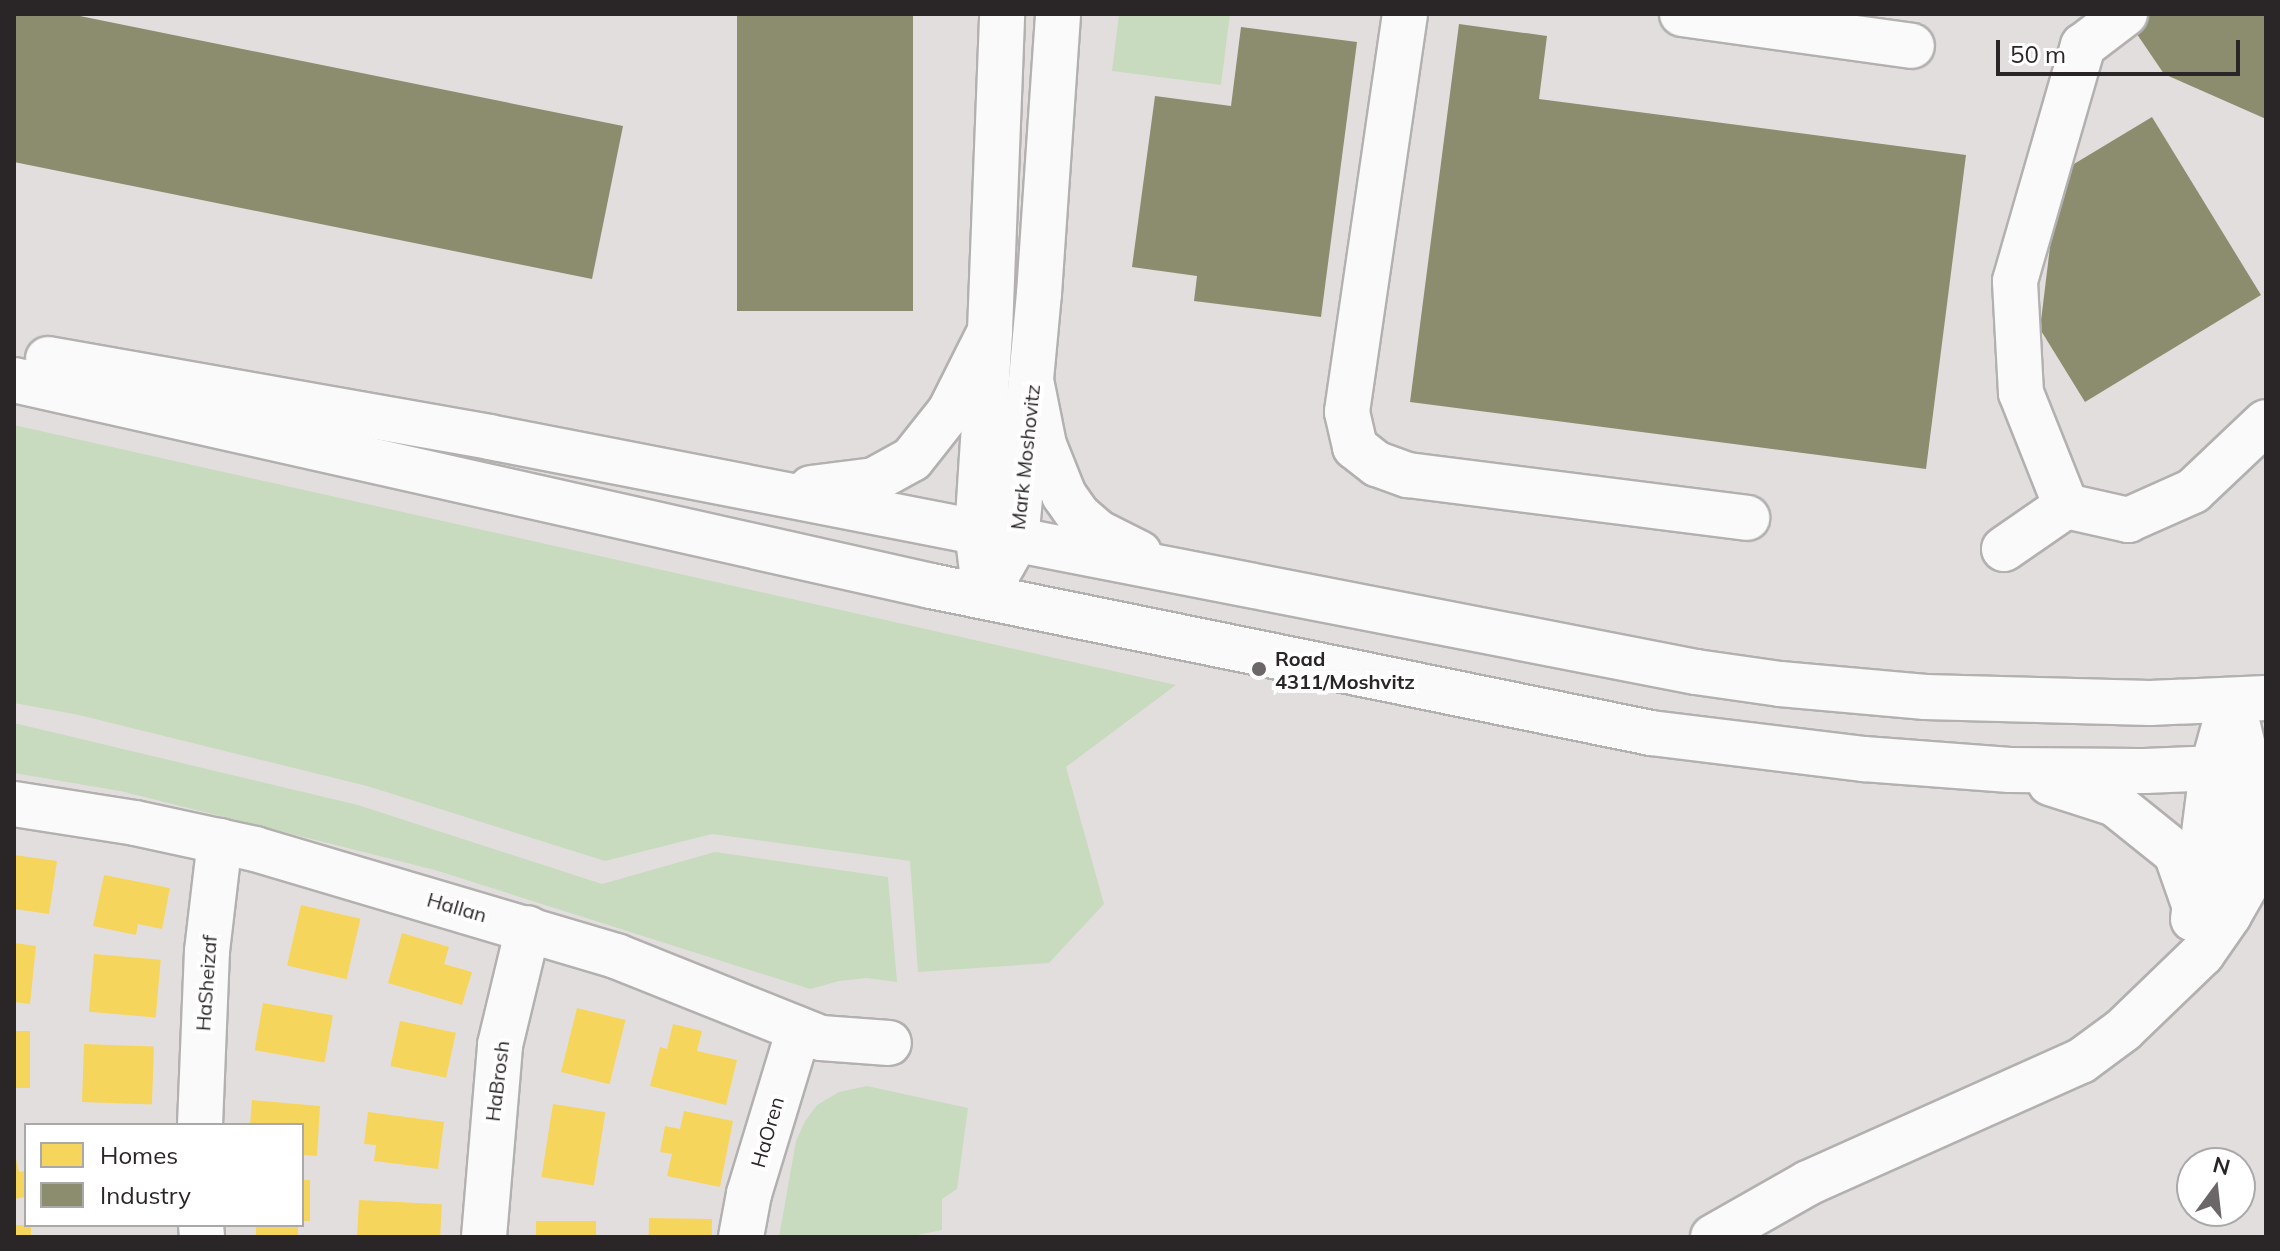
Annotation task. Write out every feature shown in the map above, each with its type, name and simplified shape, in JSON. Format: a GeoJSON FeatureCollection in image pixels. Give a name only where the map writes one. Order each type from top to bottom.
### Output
{"type":"FeatureCollection","features":[{"type":"Feature","properties":{"kind":"main road","name":"Mark Moshovitz"},"geometry":{"type":"LineString","coordinates":[[997,537],[990,331],[1002,14]]}},
{"type":"Feature","properties":{"kind":"main road","name":"Mark Moshovitz"},"geometry":{"type":"LineString","coordinates":[[985,596],[1032,385],[1058,14]]}},
{"type":"Feature","properties":{"kind":"main road"},"geometry":{"type":"LineString","coordinates":[[1405,14],[1347,412],[1355,447],[1377,464],[1408,475],[1747,518]]}},
{"type":"Feature","properties":{"kind":"main road"},"geometry":{"type":"LineString","coordinates":[[1682,14],[1912,46]]}},
{"type":"Feature","properties":{"kind":"main road"},"geometry":{"type":"LineString","coordinates":[[2066,506],[2021,393],[2015,281],[2083,46],[2125,14]]}},
{"type":"Feature","properties":{"kind":"main road"},"geometry":{"type":"LineString","coordinates":[[758,491],[861,483],[874,480],[912,459],[950,411],[990,331]]}},
{"type":"Feature","properties":{"kind":"main road"},"geometry":{"type":"LineString","coordinates":[[14,353],[489,437],[997,537],[1174,568],[1604,655],[1780,684],[1925,697],[2054,703],[2249,700],[2242,768],[2245,843],[2213,912],[2202,954],[2123,1030],[2081,1061],[1808,1183],[1713,1237]]}},
{"type":"Feature","properties":{"kind":"main road"},"geometry":{"type":"LineString","coordinates":[[14,380],[985,596],[1651,733],[1864,759],[2010,770],[2242,768]]}},
{"type":"Feature","properties":{"kind":"main road"},"geometry":{"type":"LineString","coordinates":[[1032,385],[1053,474],[1078,515],[1099,533],[1174,568]]}},
{"type":"Feature","properties":{"kind":"main road"},"geometry":{"type":"LineString","coordinates":[[2004,549],[2066,506],[2128,520],[2193,491],[2266,422]]}},
{"type":"Feature","properties":{"kind":"main road"},"geometry":{"type":"LineString","coordinates":[[2010,770],[2115,804],[2176,853],[2213,912]]}},
{"type":"Feature","properties":{"kind":"main road","name":"HaIlan"},"geometry":{"type":"LineString","coordinates":[[14,804],[135,823],[220,841],[528,928],[685,981],[821,1038],[889,1043]]}},
{"type":"Feature","properties":{"kind":"main road","name":"HaSheizaf"},"geometry":{"type":"LineString","coordinates":[[200,1123],[207,951],[220,841]]}},
{"type":"Feature","properties":{"kind":"main road"},"geometry":{"type":"LineString","coordinates":[[2213,912],[2266,850]]}},
{"type":"Feature","properties":{"kind":"main road","name":"HaBrosh"},"geometry":{"type":"LineString","coordinates":[[484,1237],[500,1045],[528,928]]}},
{"type":"Feature","properties":{"kind":"main road","name":"HaOren"},"geometry":{"type":"LineString","coordinates":[[741,1237],[749,1194],[799,1029]]}},
{"type":"Feature","properties":{"kind":"green space"},"geometry":{"type":"Polygon","coordinates":[[[1119,14],[1230,14],[1221,85],[1112,71],[1119,14]]]}},
{"type":"Feature","properties":{"kind":"green space"},"geometry":{"type":"Polygon","coordinates":[[[14,425],[1176,685],[1066,767],[1104,904],[1049,963],[918,972],[910,861],[712,834],[605,861],[367,786],[79,715],[14,703],[14,425]]]}},
{"type":"Feature","properties":{"kind":"green space"},"geometry":{"type":"Polygon","coordinates":[[[14,723],[358,805],[602,884],[715,852],[888,877],[897,982],[867,978],[810,989],[435,870],[120,791],[14,773],[14,723]]]}},
{"type":"Feature","properties":{"kind":"green space"},"geometry":{"type":"Polygon","coordinates":[[[867,1086],[968,1108],[957,1189],[942,1199],[942,1230],[908,1237],[779,1237],[796,1141],[805,1121],[817,1105],[839,1092],[867,1086]]]}},
{"type":"Feature","properties":{"kind":"building: Homes"},"geometry":{"type":"Polygon","coordinates":[[[14,855],[57,861],[49,914],[14,909],[14,855]]]}},
{"type":"Feature","properties":{"kind":"building: Homes"},"geometry":{"type":"Polygon","coordinates":[[[104,875],[170,888],[162,929],[138,924],[136,935],[93,926],[104,875]]]}},
{"type":"Feature","properties":{"kind":"building: Homes"},"geometry":{"type":"Polygon","coordinates":[[[301,905],[360,919],[346,979],[287,965],[301,905]]]}},
{"type":"Feature","properties":{"kind":"building: Homes"},"geometry":{"type":"Polygon","coordinates":[[[402,933],[449,947],[444,964],[472,972],[462,1005],[388,983],[402,933]]]}},
{"type":"Feature","properties":{"kind":"building: Homes"},"geometry":{"type":"Polygon","coordinates":[[[14,943],[36,946],[30,1004],[14,1002],[14,943]]]}},
{"type":"Feature","properties":{"kind":"building: Homes"},"geometry":{"type":"Polygon","coordinates":[[[94,954],[161,960],[156,1018],[89,1012],[94,954]]]}},
{"type":"Feature","properties":{"kind":"building: Homes"},"geometry":{"type":"Polygon","coordinates":[[[263,1003],[333,1015],[325,1063],[255,1050],[263,1003]]]}},
{"type":"Feature","properties":{"kind":"building: Homes"},"geometry":{"type":"Polygon","coordinates":[[[577,1008],[626,1020],[610,1084],[561,1072],[577,1008]]]}},
{"type":"Feature","properties":{"kind":"building: Homes"},"geometry":{"type":"Polygon","coordinates":[[[400,1021],[456,1033],[446,1078],[390,1066],[400,1021]]]}},
{"type":"Feature","properties":{"kind":"building: Homes"},"geometry":{"type":"Polygon","coordinates":[[[673,1024],[702,1031],[697,1051],[737,1060],[726,1105],[650,1086],[660,1047],[667,1049],[673,1024]]]}},
{"type":"Feature","properties":{"kind":"building: Homes"},"geometry":{"type":"Polygon","coordinates":[[[14,1031],[30,1031],[30,1088],[14,1088],[14,1031]]]}},
{"type":"Feature","properties":{"kind":"building: Homes"},"geometry":{"type":"Polygon","coordinates":[[[84,1044],[154,1046],[152,1104],[82,1102],[84,1044]]]}},
{"type":"Feature","properties":{"kind":"building: Homes"},"geometry":{"type":"Polygon","coordinates":[[[252,1100],[320,1106],[317,1156],[304,1155],[304,1123],[250,1123],[252,1100]]]}},
{"type":"Feature","properties":{"kind":"building: Homes"},"geometry":{"type":"Polygon","coordinates":[[[553,1104],[605,1112],[594,1185],[541,1177],[553,1104]]]}},
{"type":"Feature","properties":{"kind":"building: Homes"},"geometry":{"type":"Polygon","coordinates":[[[684,1111],[733,1121],[720,1187],[667,1176],[672,1154],[660,1152],[665,1126],[680,1129],[684,1111]]]}},
{"type":"Feature","properties":{"kind":"building: Homes"},"geometry":{"type":"Polygon","coordinates":[[[368,1112],[444,1122],[438,1169],[374,1161],[376,1145],[364,1144],[368,1112]]]}},
{"type":"Feature","properties":{"kind":"building: Homes"},"geometry":{"type":"Polygon","coordinates":[[[14,1150],[19,1172],[24,1171],[24,1197],[14,1199],[14,1150]]]}},
{"type":"Feature","properties":{"kind":"building: Homes"},"geometry":{"type":"Polygon","coordinates":[[[304,1180],[310,1180],[310,1221],[304,1221],[304,1180]]]}},
{"type":"Feature","properties":{"kind":"building: Homes"},"geometry":{"type":"Polygon","coordinates":[[[359,1200],[442,1204],[440,1237],[357,1237],[359,1200]]]}},
{"type":"Feature","properties":{"kind":"building: Homes"},"geometry":{"type":"Polygon","coordinates":[[[649,1218],[712,1219],[712,1237],[649,1237],[649,1218]]]}},
{"type":"Feature","properties":{"kind":"building: Homes"},"geometry":{"type":"Polygon","coordinates":[[[536,1221],[596,1221],[596,1237],[536,1237],[536,1221]]]}},
{"type":"Feature","properties":{"kind":"building: Homes"},"geometry":{"type":"Polygon","coordinates":[[[14,1225],[31,1227],[31,1237],[14,1237],[14,1225]]]}},
{"type":"Feature","properties":{"kind":"building: Homes"},"geometry":{"type":"Polygon","coordinates":[[[256,1227],[298,1227],[298,1235],[256,1235],[256,1227]]]}},
{"type":"Feature","properties":{"kind":"building: Industry"},"geometry":{"type":"Polygon","coordinates":[[[14,14],[70,14],[623,126],[592,279],[14,162],[14,14]]]}},
{"type":"Feature","properties":{"kind":"building: Industry"},"geometry":{"type":"Polygon","coordinates":[[[737,14],[913,14],[913,311],[737,311],[737,14]]]}},
{"type":"Feature","properties":{"kind":"building: Industry"},"geometry":{"type":"Polygon","coordinates":[[[2266,14],[2266,119],[2164,74],[2124,15],[2266,14]]]}},
{"type":"Feature","properties":{"kind":"building: Industry"},"geometry":{"type":"Polygon","coordinates":[[[1459,24],[1547,36],[1539,99],[1966,155],[1926,469],[1410,402],[1459,24]]]}},
{"type":"Feature","properties":{"kind":"building: Industry"},"geometry":{"type":"Polygon","coordinates":[[[1241,27],[1357,42],[1321,317],[1194,301],[1197,276],[1132,267],[1155,96],[1231,106],[1241,27]]]}},
{"type":"Feature","properties":{"kind":"building: Industry"},"geometry":{"type":"Polygon","coordinates":[[[2152,117],[2261,295],[2085,402],[2040,329],[2059,173],[2152,117]]]}},
{"type":"Feature","properties":{"kind":"place","name":"Road 4311/Moshvitz"},"geometry":{"type":"Point","coordinates":[1259,669]}}]}
